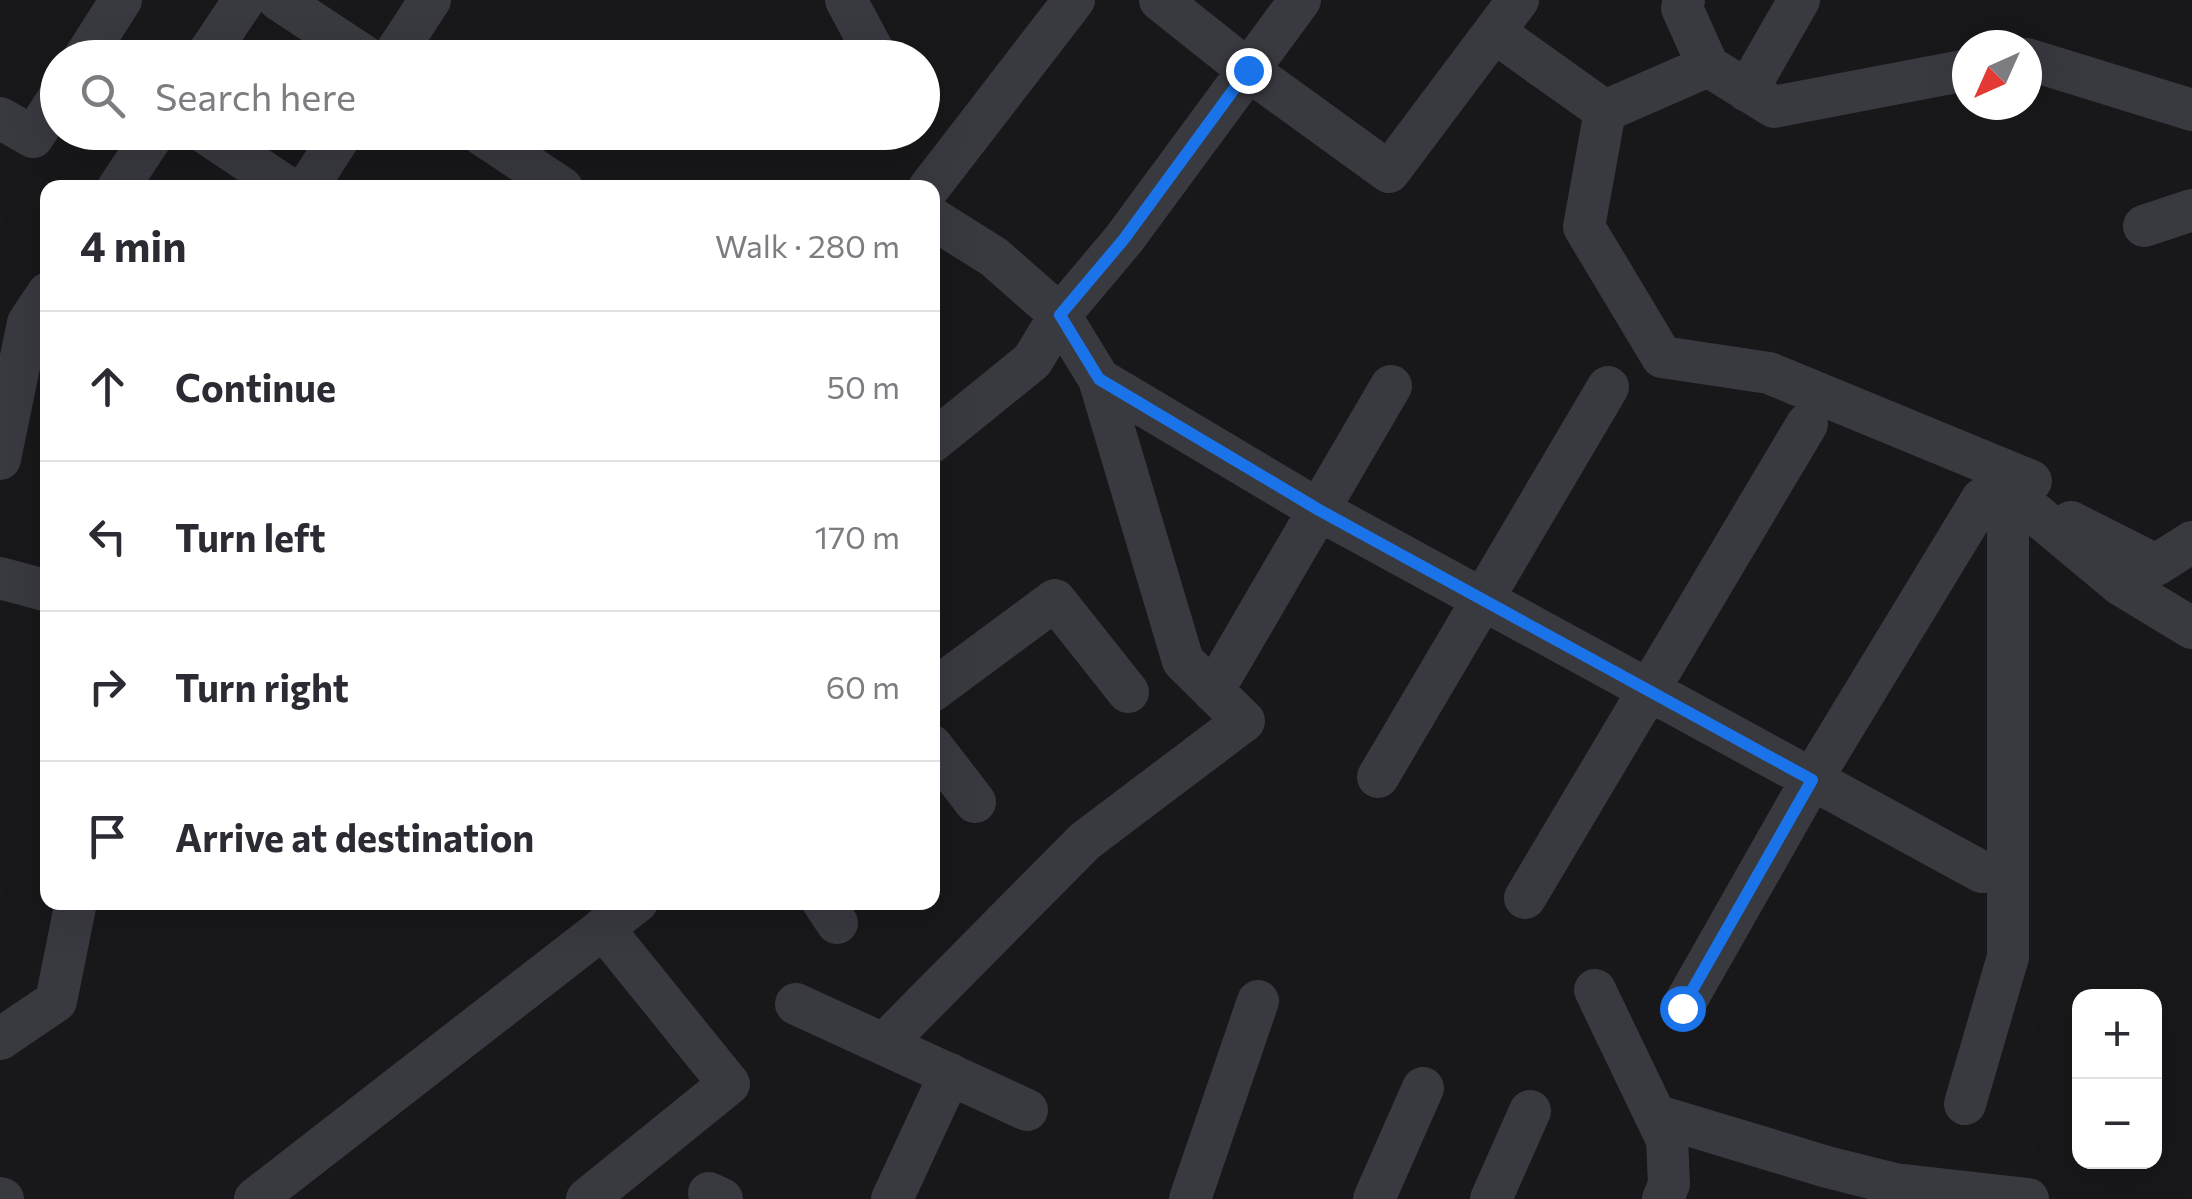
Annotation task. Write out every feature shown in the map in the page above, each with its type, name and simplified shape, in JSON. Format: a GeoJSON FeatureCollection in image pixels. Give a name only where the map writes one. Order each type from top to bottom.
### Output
{"type":"FeatureCollection","features":[{"type":"Feature","properties":{"kind":"street"},"geometry":{"type":"LineString","coordinates":[[95,40],[120,0]]}},
{"type":"Feature","properties":{"kind":"street"},"geometry":{"type":"LineString","coordinates":[[217,40],[244,0]]}},
{"type":"Feature","properties":{"kind":"street"},"geometry":{"type":"LineString","coordinates":[[279,0],[340,40]]}},
{"type":"Feature","properties":{"kind":"street"},"geometry":{"type":"LineString","coordinates":[[404,40],[430,0]]}},
{"type":"Feature","properties":{"kind":"street"},"geometry":{"type":"LineString","coordinates":[[846,0],[867,40]]}},
{"type":"Feature","properties":{"kind":"street"},"geometry":{"type":"LineString","coordinates":[[936,180],[1074,0]]}},
{"type":"Feature","properties":{"kind":"street"},"geometry":{"type":"LineString","coordinates":[[1160,0],[1248,70],[1389,172],[1506,16],[1605,111]]}},
{"type":"Feature","properties":{"kind":"street"},"geometry":{"type":"LineString","coordinates":[[940,436],[1032,361],[1060,315],[1124,239],[1300,0]]}},
{"type":"Feature","properties":{"kind":"street"},"geometry":{"type":"LineString","coordinates":[[1684,0],[1682,8],[1708,66],[1774,107],[1952,73]]}},
{"type":"Feature","properties":{"kind":"street"},"geometry":{"type":"LineString","coordinates":[[1748,91],[1799,0]]}},
{"type":"Feature","properties":{"kind":"street"},"geometry":{"type":"LineString","coordinates":[[2042,63],[2192,110]]}},
{"type":"Feature","properties":{"kind":"street"},"geometry":{"type":"LineString","coordinates":[[1605,111],[1708,66]]}},
{"type":"Feature","properties":{"kind":"street"},"geometry":{"type":"LineString","coordinates":[[1605,111],[1584,227],[1662,358],[1770,373],[2031,481],[1995,495],[1812,780],[1682,1008]]}},
{"type":"Feature","properties":{"kind":"street"},"geometry":{"type":"LineString","coordinates":[[0,118],[33,137],[40,126]]}},
{"type":"Feature","properties":{"kind":"street"},"geometry":{"type":"LineString","coordinates":[[123,180],[143,150]]}},
{"type":"Feature","properties":{"kind":"street"},"geometry":{"type":"LineString","coordinates":[[231,150],[276,180]]}},
{"type":"Feature","properties":{"kind":"street"},"geometry":{"type":"LineString","coordinates":[[312,180],[331,150]]}},
{"type":"Feature","properties":{"kind":"street"},"geometry":{"type":"LineString","coordinates":[[490,150],[504,172],[533,180]]}},
{"type":"Feature","properties":{"kind":"street"},"geometry":{"type":"LineString","coordinates":[[2144,226],[2192,210]]}},
{"type":"Feature","properties":{"kind":"street"},"geometry":{"type":"LineString","coordinates":[[885,1044],[1085,841],[1244,721],[1182,661],[1099,379],[1060,315],[994,257],[940,223]]}},
{"type":"Feature","properties":{"kind":"street"},"geometry":{"type":"LineString","coordinates":[[0,458],[28,323],[40,305]]}},
{"type":"Feature","properties":{"kind":"street"},"geometry":{"type":"LineString","coordinates":[[1099,379],[1319,510],[1982,872]]}},
{"type":"Feature","properties":{"kind":"street"},"geometry":{"type":"LineString","coordinates":[[1213,691],[1391,386]]}},
{"type":"Feature","properties":{"kind":"street"},"geometry":{"type":"LineString","coordinates":[[1378,777],[1608,387]]}},
{"type":"Feature","properties":{"kind":"street"},"geometry":{"type":"LineString","coordinates":[[1525,898],[1807,424]]}},
{"type":"Feature","properties":{"kind":"street"},"geometry":{"type":"LineString","coordinates":[[1995,495],[2180,562]]}},
{"type":"Feature","properties":{"kind":"street"},"geometry":{"type":"LineString","coordinates":[[1995,495],[2121,586],[2192,628]]}},
{"type":"Feature","properties":{"kind":"street"},"geometry":{"type":"LineString","coordinates":[[1965,1104],[2008,958],[1995,495]]}},
{"type":"Feature","properties":{"kind":"street"},"geometry":{"type":"LineString","coordinates":[[0,578],[40,588]]}},
{"type":"Feature","properties":{"kind":"street"},"geometry":{"type":"LineString","coordinates":[[940,685],[1055,600],[1128,692]]}},
{"type":"Feature","properties":{"kind":"street"},"geometry":{"type":"LineString","coordinates":[[940,757],[974,802]]}},
{"type":"Feature","properties":{"kind":"street"},"geometry":{"type":"LineString","coordinates":[[0,1039],[56,1001],[74,910]]}},
{"type":"Feature","properties":{"kind":"street"},"geometry":{"type":"LineString","coordinates":[[255,1199],[627,910]]}},
{"type":"Feature","properties":{"kind":"street"},"geometry":{"type":"LineString","coordinates":[[587,1199],[729,1084],[603,928]]}},
{"type":"Feature","properties":{"kind":"street"},"geometry":{"type":"LineString","coordinates":[[1596,990],[1667,1140],[1669,1184],[1663,1199]]}},
{"type":"Feature","properties":{"kind":"street"},"geometry":{"type":"LineString","coordinates":[[1190,1199],[1258,1001]]}},
{"type":"Feature","properties":{"kind":"street"},"geometry":{"type":"LineString","coordinates":[[796,1004],[1027,1110]]}},
{"type":"Feature","properties":{"kind":"street"},"geometry":{"type":"LineString","coordinates":[[892,1199],[950,1074]]}},
{"type":"Feature","properties":{"kind":"street"},"geometry":{"type":"LineString","coordinates":[[1374,1199],[1424,1088]]}},
{"type":"Feature","properties":{"kind":"street"},"geometry":{"type":"LineString","coordinates":[[1491,1199],[1530,1111]]}},
{"type":"Feature","properties":{"kind":"street"},"geometry":{"type":"LineString","coordinates":[[1655,1115],[1827,1168],[1896,1184],[2028,1199]]}},
{"type":"Feature","properties":{"kind":"route"},"geometry":{"type":"LineString","coordinates":[[1248,70],[1124,239],[1060,315],[1099,379],[1319,510],[1812,780],[1682,1008]]}}]}
